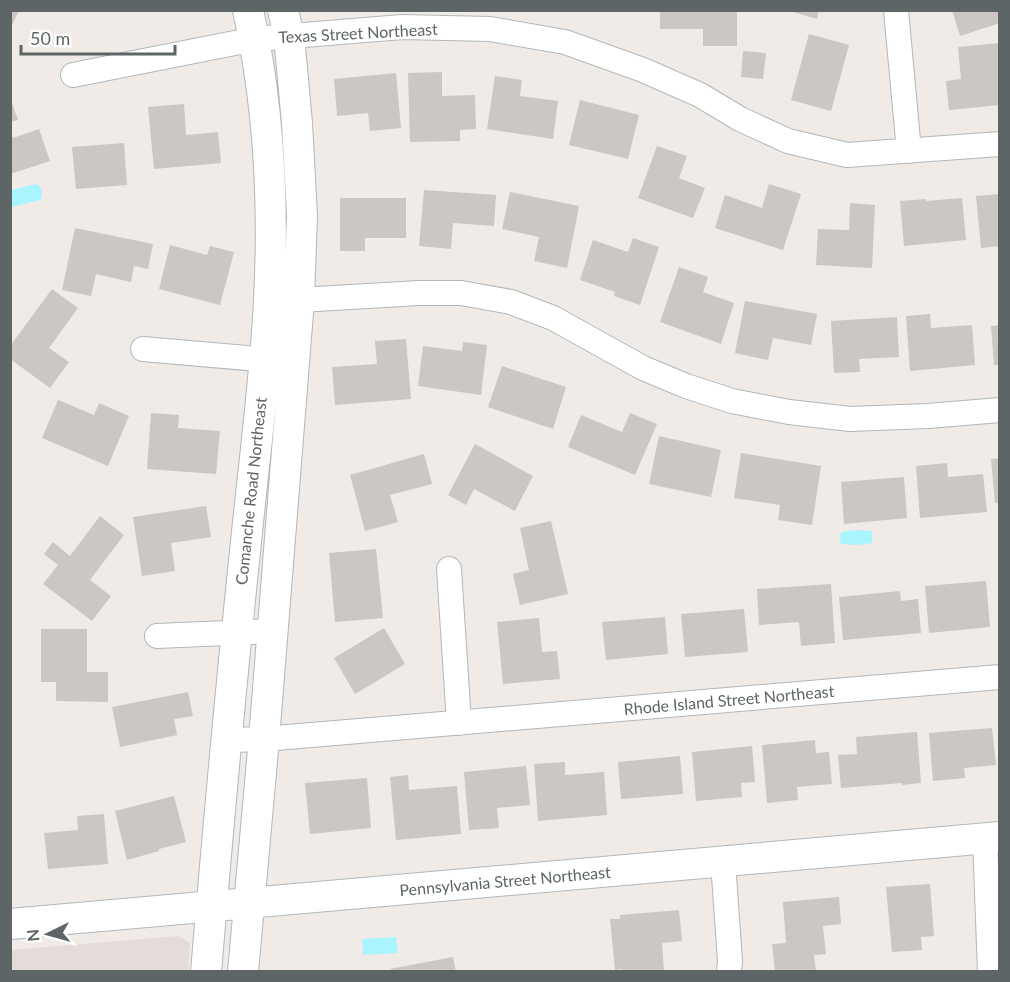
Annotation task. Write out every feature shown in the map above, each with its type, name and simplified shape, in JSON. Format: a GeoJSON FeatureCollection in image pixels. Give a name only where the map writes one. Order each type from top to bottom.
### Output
{"type":"FeatureCollection","features":[{"type":"Feature","properties":{"kind":"street"},"geometry":{"type":"LineString","coordinates":[[896,10],[909,151]]}},
{"type":"Feature","properties":{"kind":"street","name":"Texas Street Northeast"},"geometry":{"type":"LineString","coordinates":[[73,75],[251,25],[286,23],[490,29],[565,42],[643,70],[700,95],[740,119],[789,141],[847,155],[999,144]]}},
{"type":"Feature","properties":{"kind":"street","name":"Comanche Road Northeast"},"geometry":{"type":"LineString","coordinates":[[243,972],[299,300],[302,216],[297,123],[286,23]]}},
{"type":"Feature","properties":{"kind":"street","name":"Comanche Road Northeast"},"geometry":{"type":"LineString","coordinates":[[206,972],[269,299],[270,213],[266,122],[251,25]]}},
{"type":"Feature","properties":{"kind":"street"},"geometry":{"type":"LineString","coordinates":[[269,299],[299,300],[461,292],[511,302],[553,318],[643,368],[686,386],[732,401],[789,412],[850,419],[999,410]]}},
{"type":"Feature","properties":{"kind":"street"},"geometry":{"type":"LineString","coordinates":[[143,349],[295,363]]}},
{"type":"Feature","properties":{"kind":"street"},"geometry":{"type":"LineString","coordinates":[[449,569],[459,723]]}},
{"type":"Feature","properties":{"kind":"street"},"geometry":{"type":"LineString","coordinates":[[157,636],[273,630]]}},
{"type":"Feature","properties":{"kind":"street","name":"Rhode Island Street Northeast"},"geometry":{"type":"LineString","coordinates":[[227,740],[264,739],[999,677]]}},
{"type":"Feature","properties":{"kind":"street"},"geometry":{"type":"LineString","coordinates":[[990,972],[992,838]]}},
{"type":"Feature","properties":{"kind":"street","name":"Pennsylvania Street Northeast"},"geometry":{"type":"LineString","coordinates":[[10,924],[992,838]]}},
{"type":"Feature","properties":{"kind":"street"},"geometry":{"type":"LineString","coordinates":[[723,862],[729,972]]}},
{"type":"Feature","properties":{"kind":"shaded area"},"geometry":{"type":"Polygon","coordinates":[[[178,936],[190,943],[188,971],[11,971],[11,950],[178,936]]]}},
{"type":"Feature","properties":{"kind":"water"},"geometry":{"type":"Polygon","coordinates":[[[36,184],[41,189],[40,200],[11,207],[11,190],[36,184]]]}},
{"type":"Feature","properties":{"kind":"water"},"geometry":{"type":"Polygon","coordinates":[[[872,531],[872,543],[841,544],[841,532],[872,531]]]}},
{"type":"Feature","properties":{"kind":"water"},"geometry":{"type":"Polygon","coordinates":[[[396,937],[398,953],[363,955],[362,939],[396,937]]]}},
{"type":"Feature","properties":{"kind":"building"},"geometry":{"type":"Polygon","coordinates":[[[10,10],[19,10],[10,30],[10,10]]]}},
{"type":"Feature","properties":{"kind":"building"},"geometry":{"type":"Polygon","coordinates":[[[660,10],[737,10],[737,46],[703,46],[703,29],[660,29],[660,10]]]}},
{"type":"Feature","properties":{"kind":"building"},"geometry":{"type":"Polygon","coordinates":[[[786,10],[819,10],[817,19],[786,10]]]}},
{"type":"Feature","properties":{"kind":"building"},"geometry":{"type":"Polygon","coordinates":[[[952,10],[1000,10],[1000,23],[960,36],[952,10]]]}},
{"type":"Feature","properties":{"kind":"building"},"geometry":{"type":"Polygon","coordinates":[[[809,34],[849,45],[831,111],[791,100],[809,34]]]}},
{"type":"Feature","properties":{"kind":"building"},"geometry":{"type":"Polygon","coordinates":[[[1000,43],[1000,105],[949,110],[946,81],[961,79],[958,47],[1000,43]]]}},
{"type":"Feature","properties":{"kind":"building"},"geometry":{"type":"Polygon","coordinates":[[[743,51],[766,53],[763,79],[741,77],[743,51]]]}},
{"type":"Feature","properties":{"kind":"building"},"geometry":{"type":"Polygon","coordinates":[[[442,72],[442,96],[475,95],[476,129],[460,130],[460,141],[410,142],[408,73],[442,72]]]}},
{"type":"Feature","properties":{"kind":"building"},"geometry":{"type":"Polygon","coordinates":[[[396,73],[401,128],[370,131],[368,113],[337,116],[334,79],[396,73]]]}},
{"type":"Feature","properties":{"kind":"building"},"geometry":{"type":"Polygon","coordinates":[[[495,76],[522,80],[520,96],[558,101],[553,139],[487,129],[495,76]]]}},
{"type":"Feature","properties":{"kind":"building"},"geometry":{"type":"Polygon","coordinates":[[[10,98],[18,120],[10,122],[10,98]]]}},
{"type":"Feature","properties":{"kind":"building"},"geometry":{"type":"Polygon","coordinates":[[[580,100],[639,115],[628,159],[569,145],[580,100]]]}},
{"type":"Feature","properties":{"kind":"building"},"geometry":{"type":"Polygon","coordinates":[[[184,104],[186,135],[218,132],[221,163],[154,169],[148,107],[184,104]]]}},
{"type":"Feature","properties":{"kind":"building"},"geometry":{"type":"Polygon","coordinates":[[[39,129],[50,161],[10,174],[10,132],[13,138],[39,129]]]}},
{"type":"Feature","properties":{"kind":"building"},"geometry":{"type":"Polygon","coordinates":[[[124,143],[127,185],[76,189],[72,147],[124,143]]]}},
{"type":"Feature","properties":{"kind":"building"},"geometry":{"type":"Polygon","coordinates":[[[657,146],[687,156],[679,178],[705,188],[693,218],[638,198],[657,146]]]}},
{"type":"Feature","properties":{"kind":"building"},"geometry":{"type":"Polygon","coordinates":[[[769,184],[801,194],[783,250],[715,228],[725,195],[762,208],[769,184]]]}},
{"type":"Feature","properties":{"kind":"building"},"geometry":{"type":"Polygon","coordinates":[[[424,190],[496,195],[494,226],[453,223],[451,249],[419,246],[424,190]]]}},
{"type":"Feature","properties":{"kind":"building"},"geometry":{"type":"Polygon","coordinates":[[[510,192],[579,206],[567,268],[534,261],[539,237],[502,229],[510,192]]]}},
{"type":"Feature","properties":{"kind":"building"},"geometry":{"type":"Polygon","coordinates":[[[1000,194],[1000,246],[981,248],[976,196],[1000,194]]]}},
{"type":"Feature","properties":{"kind":"building"},"geometry":{"type":"Polygon","coordinates":[[[340,198],[406,198],[406,238],[365,238],[365,251],[340,251],[340,198]]]}},
{"type":"Feature","properties":{"kind":"building"},"geometry":{"type":"Polygon","coordinates":[[[962,198],[966,240],[904,246],[900,201],[962,198]]]}},
{"type":"Feature","properties":{"kind":"building"},"geometry":{"type":"Polygon","coordinates":[[[850,203],[875,205],[872,268],[816,265],[818,229],[849,230],[850,203]]]}},
{"type":"Feature","properties":{"kind":"building"},"geometry":{"type":"Polygon","coordinates":[[[75,228],[153,244],[148,269],[134,266],[131,282],[96,274],[91,296],[62,290],[75,228]]]}},
{"type":"Feature","properties":{"kind":"building"},"geometry":{"type":"Polygon","coordinates":[[[633,238],[659,247],[640,305],[614,296],[615,292],[580,280],[593,240],[628,252],[633,238]]]}},
{"type":"Feature","properties":{"kind":"building"},"geometry":{"type":"Polygon","coordinates":[[[170,245],[207,255],[210,246],[234,252],[220,305],[159,289],[170,245]]]}},
{"type":"Feature","properties":{"kind":"building"},"geometry":{"type":"Polygon","coordinates":[[[679,267],[708,277],[703,292],[734,303],[721,344],[660,322],[679,267]]]}},
{"type":"Feature","properties":{"kind":"building"},"geometry":{"type":"Polygon","coordinates":[[[52,289],[78,308],[49,348],[69,362],[50,388],[10,359],[10,346],[52,289]]]}},
{"type":"Feature","properties":{"kind":"building"},"geometry":{"type":"Polygon","coordinates":[[[745,301],[817,314],[811,345],[773,338],[768,360],[735,353],[745,301]]]}},
{"type":"Feature","properties":{"kind":"building"},"geometry":{"type":"Polygon","coordinates":[[[930,314],[931,328],[972,325],[975,365],[910,371],[906,316],[930,314]]]}},
{"type":"Feature","properties":{"kind":"building"},"geometry":{"type":"Polygon","coordinates":[[[897,317],[899,357],[859,359],[860,372],[834,373],[831,321],[897,317]]]}},
{"type":"Feature","properties":{"kind":"building"},"geometry":{"type":"Polygon","coordinates":[[[1000,325],[1000,365],[994,365],[991,326],[1000,325]]]}},
{"type":"Feature","properties":{"kind":"building"},"geometry":{"type":"Polygon","coordinates":[[[406,339],[411,399],[335,405],[332,367],[377,364],[375,341],[406,339]]]}},
{"type":"Feature","properties":{"kind":"building"},"geometry":{"type":"Polygon","coordinates":[[[463,342],[487,345],[481,395],[418,386],[423,346],[462,351],[463,342]]]}},
{"type":"Feature","properties":{"kind":"building"},"geometry":{"type":"Polygon","coordinates":[[[502,366],[566,387],[553,429],[488,407],[502,366]]]}},
{"type":"Feature","properties":{"kind":"building"},"geometry":{"type":"Polygon","coordinates":[[[58,400],[94,415],[99,403],[129,416],[108,466],[42,438],[58,400]]]}},
{"type":"Feature","properties":{"kind":"building"},"geometry":{"type":"Polygon","coordinates":[[[151,413],[179,415],[178,428],[220,431],[216,474],[147,469],[151,413]]]}},
{"type":"Feature","properties":{"kind":"building"},"geometry":{"type":"Polygon","coordinates":[[[630,413],[657,424],[635,475],[568,447],[581,415],[622,432],[630,413]]]}},
{"type":"Feature","properties":{"kind":"building"},"geometry":{"type":"Polygon","coordinates":[[[659,436],[721,450],[711,497],[649,484],[659,436]]]}},
{"type":"Feature","properties":{"kind":"building"},"geometry":{"type":"Polygon","coordinates":[[[475,444],[533,476],[515,511],[474,489],[466,505],[448,495],[475,444]]]}},
{"type":"Feature","properties":{"kind":"building"},"geometry":{"type":"Polygon","coordinates":[[[741,453],[821,466],[812,525],[778,520],[780,505],[734,498],[741,453]]]}},
{"type":"Feature","properties":{"kind":"building"},"geometry":{"type":"Polygon","coordinates":[[[424,454],[432,484],[390,495],[398,522],[365,531],[350,475],[424,454]]]}},
{"type":"Feature","properties":{"kind":"building"},"geometry":{"type":"Polygon","coordinates":[[[1000,458],[1000,503],[995,503],[991,459],[1000,458]]]}},
{"type":"Feature","properties":{"kind":"building"},"geometry":{"type":"Polygon","coordinates":[[[947,463],[948,477],[983,474],[987,512],[920,518],[916,466],[947,463]]]}},
{"type":"Feature","properties":{"kind":"building"},"geometry":{"type":"Polygon","coordinates":[[[904,477],[907,518],[844,524],[841,482],[904,477]]]}},
{"type":"Feature","properties":{"kind":"building"},"geometry":{"type":"Polygon","coordinates":[[[206,506],[211,537],[171,543],[175,571],[142,576],[133,517],[206,506]]]}},
{"type":"Feature","properties":{"kind":"building"},"geometry":{"type":"Polygon","coordinates":[[[100,516],[124,535],[90,580],[111,596],[92,621],[43,584],[58,565],[44,554],[53,542],[70,556],[100,516]]]}},
{"type":"Feature","properties":{"kind":"building"},"geometry":{"type":"Polygon","coordinates":[[[551,521],[568,594],[520,605],[513,574],[529,570],[520,528],[551,521]]]}},
{"type":"Feature","properties":{"kind":"building"},"geometry":{"type":"Polygon","coordinates":[[[376,549],[383,618],[335,622],[329,553],[376,549]]]}},
{"type":"Feature","properties":{"kind":"building"},"geometry":{"type":"Polygon","coordinates":[[[986,581],[990,627],[929,633],[925,586],[986,581]]]}},
{"type":"Feature","properties":{"kind":"building"},"geometry":{"type":"Polygon","coordinates":[[[831,584],[835,643],[801,646],[799,622],[759,625],[757,589],[831,584]]]}},
{"type":"Feature","properties":{"kind":"building"},"geometry":{"type":"Polygon","coordinates":[[[900,591],[901,601],[918,599],[921,633],[843,640],[839,597],[900,591]]]}},
{"type":"Feature","properties":{"kind":"building"},"geometry":{"type":"Polygon","coordinates":[[[744,609],[748,652],[685,657],[681,614],[744,609]]]}},
{"type":"Feature","properties":{"kind":"building"},"geometry":{"type":"Polygon","coordinates":[[[665,617],[668,654],[606,660],[602,622],[665,617]]]}},
{"type":"Feature","properties":{"kind":"building"},"geometry":{"type":"Polygon","coordinates":[[[539,618],[542,652],[557,651],[560,679],[503,684],[497,622],[539,618]]]}},
{"type":"Feature","properties":{"kind":"building"},"geometry":{"type":"Polygon","coordinates":[[[384,628],[405,664],[355,694],[334,658],[384,628]]]}},
{"type":"Feature","properties":{"kind":"building"},"geometry":{"type":"Polygon","coordinates":[[[41,629],[87,629],[87,672],[108,672],[108,702],[56,701],[56,682],[41,682],[41,629]]]}},
{"type":"Feature","properties":{"kind":"building"},"geometry":{"type":"Polygon","coordinates":[[[188,692],[193,716],[174,719],[177,735],[120,747],[112,707],[188,692]]]}},
{"type":"Feature","properties":{"kind":"building"},"geometry":{"type":"Polygon","coordinates":[[[992,728],[996,765],[964,768],[965,778],[933,781],[929,733],[992,728]]]}},
{"type":"Feature","properties":{"kind":"building"},"geometry":{"type":"Polygon","coordinates":[[[917,732],[921,783],[841,788],[838,755],[857,754],[856,737],[917,732]]]}},
{"type":"Feature","properties":{"kind":"building"},"geometry":{"type":"Polygon","coordinates":[[[815,740],[816,753],[829,752],[832,784],[797,787],[798,800],[767,803],[762,745],[815,740]]]}},
{"type":"Feature","properties":{"kind":"building"},"geometry":{"type":"Polygon","coordinates":[[[752,746],[755,782],[741,783],[742,797],[696,801],[692,752],[752,746]]]}},
{"type":"Feature","properties":{"kind":"building"},"geometry":{"type":"Polygon","coordinates":[[[680,756],[683,794],[621,799],[618,762],[680,756]]]}},
{"type":"Feature","properties":{"kind":"building"},"geometry":{"type":"Polygon","coordinates":[[[565,762],[565,775],[604,772],[607,815],[538,821],[534,764],[565,762]]]}},
{"type":"Feature","properties":{"kind":"building"},"geometry":{"type":"Polygon","coordinates":[[[526,766],[530,805],[497,808],[499,828],[469,830],[464,772],[526,766]]]}},
{"type":"Feature","properties":{"kind":"building"},"geometry":{"type":"Polygon","coordinates":[[[408,775],[409,790],[457,786],[461,834],[396,840],[390,777],[408,775]]]}},
{"type":"Feature","properties":{"kind":"building"},"geometry":{"type":"Polygon","coordinates":[[[367,778],[371,828],[310,834],[305,783],[367,778]]]}},
{"type":"Feature","properties":{"kind":"building"},"geometry":{"type":"Polygon","coordinates":[[[174,796],[186,842],[127,860],[115,811],[174,796]]]}},
{"type":"Feature","properties":{"kind":"building"},"geometry":{"type":"Polygon","coordinates":[[[104,814],[108,864],[48,869],[44,833],[78,830],[77,816],[104,814]]]}},
{"type":"Feature","properties":{"kind":"building"},"geometry":{"type":"Polygon","coordinates":[[[930,884],[934,936],[921,937],[922,950],[892,952],[886,887],[930,884]]]}},
{"type":"Feature","properties":{"kind":"building"},"geometry":{"type":"Polygon","coordinates":[[[839,897],[841,924],[823,926],[826,954],[814,955],[816,971],[775,972],[772,944],[786,943],[783,902],[839,897]]]}},
{"type":"Feature","properties":{"kind":"building"},"geometry":{"type":"Polygon","coordinates":[[[679,910],[682,941],[662,943],[664,972],[615,970],[610,919],[620,919],[620,915],[679,910]]]}},
{"type":"Feature","properties":{"kind":"building"},"geometry":{"type":"Polygon","coordinates":[[[453,957],[456,972],[391,972],[390,969],[453,957]]]}}]}
